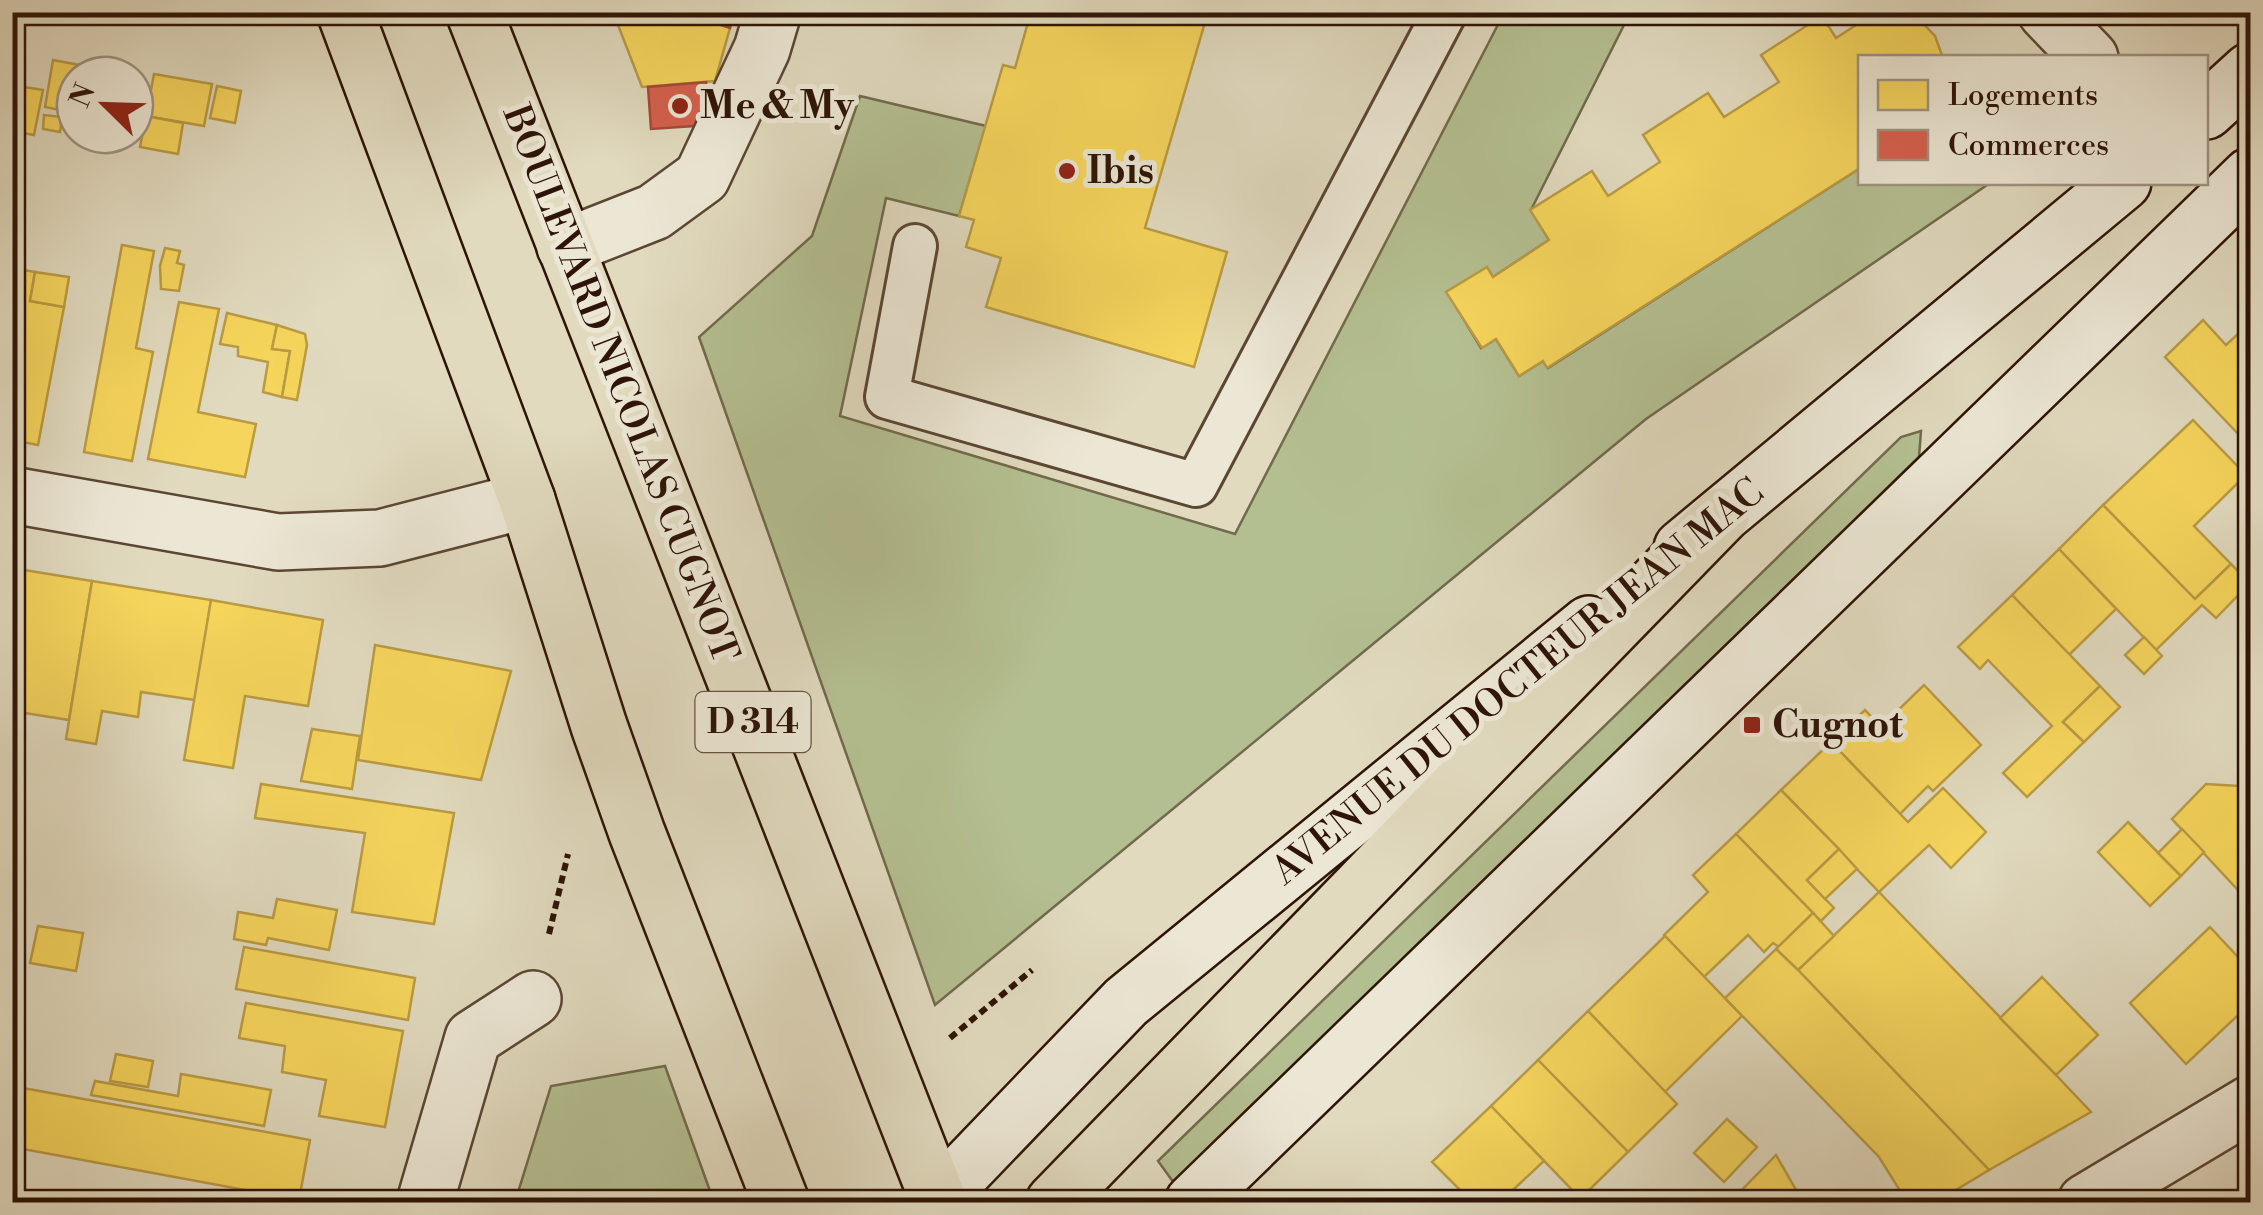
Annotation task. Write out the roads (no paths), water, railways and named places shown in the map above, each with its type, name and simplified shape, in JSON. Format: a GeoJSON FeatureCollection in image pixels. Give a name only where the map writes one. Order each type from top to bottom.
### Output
{"type":"FeatureCollection","features":[{"type":"Feature","properties":{"kind":"main road"},"geometry":{"type":"LineString","coordinates":[[345,12],[527,500],[598,726],[637,833],[781,1202]]}},
{"type":"Feature","properties":{"kind":"main road","name":"BOULEVARD NICOLAS CUGNOT"},"geometry":{"type":"LineString","coordinates":[[474,12],[937,1201]]}},
{"type":"Feature","properties":{"kind":"main road"},"geometry":{"type":"LineString","coordinates":[[565,247],[654,212],[702,177],[762,49],[773,12]]}},
{"type":"Feature","properties":{"kind":"main road"},"geometry":{"type":"LineString","coordinates":[[2046,12],[2087,55]]}},
{"type":"Feature","properties":{"kind":"main road"},"geometry":{"type":"LineString","coordinates":[[2208,109],[2250,71]]}},
{"type":"Feature","properties":{"kind":"main road"},"geometry":{"type":"LineString","coordinates":[[1193,1202],[2250,176]]}},
{"type":"Feature","properties":{"kind":"main road","name":"AVENUE DU DOCTEUR JEAN MAC"},"geometry":{"type":"LineString","coordinates":[[937,1201],[1126,1002],[2119,185]]}},
{"type":"Feature","properties":{"kind":"main road"},"geometry":{"type":"LineString","coordinates":[[12,495],[278,542],[380,538],[527,500]]}},
{"type":"Feature","properties":{"kind":"main road"},"geometry":{"type":"LineString","coordinates":[[1054,1202],[1720,516]]}},
{"type":"Feature","properties":{"kind":"main road"},"geometry":{"type":"LineString","coordinates":[[424,1202],[473,1038],[533,998]]}},
{"type":"Feature","properties":{"kind":"main road"},"geometry":{"type":"LineString","coordinates":[[2086,1202],[2250,1104]]}},
{"type":"Feature","properties":{"kind":"lane"},"geometry":{"type":"LineString","coordinates":[[915,246],[887,397],[1196,484],[1445,12]]}},
{"type":"Feature","properties":{"kind":"place","name":"Me & My"},"geometry":{"type":"Point","coordinates":[680,106]}},
{"type":"Feature","properties":{"kind":"place","name":"Ibis"},"geometry":{"type":"Point","coordinates":[1067,171]}},
{"type":"Feature","properties":{"kind":"place","name":"Cugnot"},"geometry":{"type":"Point","coordinates":[1752,725]}}]}
